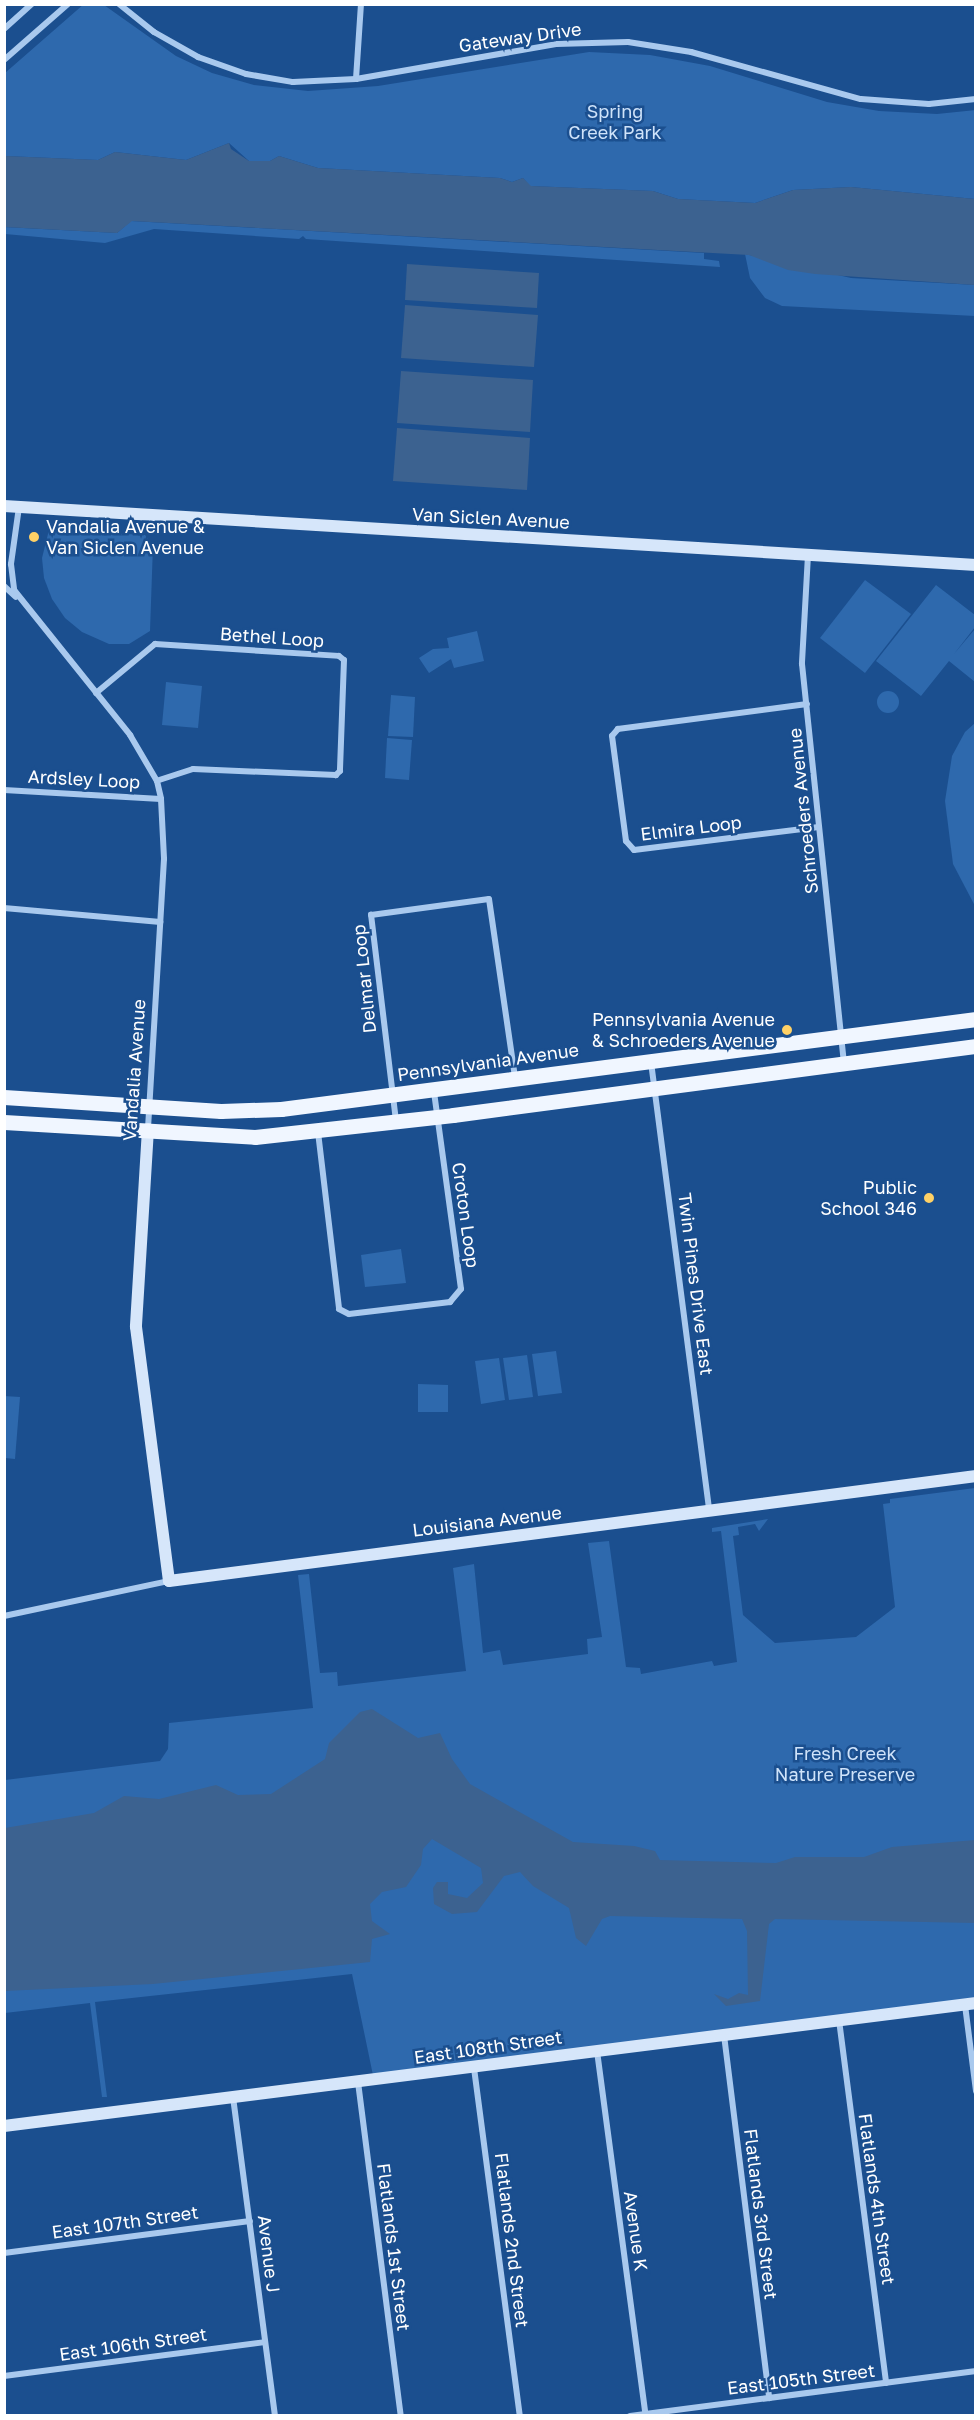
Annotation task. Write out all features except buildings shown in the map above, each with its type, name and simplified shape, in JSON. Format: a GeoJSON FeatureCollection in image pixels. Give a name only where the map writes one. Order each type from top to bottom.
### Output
{"type":"FeatureCollection","features":[{"type":"Feature","properties":{"kind":"main road","name":"Pennsylvania Avenue"},"geometry":{"type":"LineString","coordinates":[[4,1097],[253,1111],[393,1095],[515,1077],[651,1062],[975,1019]]}},
{"type":"Feature","properties":{"kind":"main road"},"geometry":{"type":"LineString","coordinates":[[4,1122],[255,1137],[318,1132],[975,1046]]}},
{"type":"Feature","properties":{"kind":"street"},"geometry":{"type":"LineString","coordinates":[[4,28],[32,4]]}},
{"type":"Feature","properties":{"kind":"street"},"geometry":{"type":"LineString","coordinates":[[4,60],[68,4]]}},
{"type":"Feature","properties":{"kind":"street","name":"Gateway Drive"},"geometry":{"type":"LineString","coordinates":[[119,4],[176,45],[229,69],[293,82],[356,79],[556,44],[628,42],[692,52],[861,99],[929,104],[975,99]]}},
{"type":"Feature","properties":{"kind":"street"},"geometry":{"type":"LineString","coordinates":[[356,79],[361,4]]}},
{"type":"Feature","properties":{"kind":"street","name":"Van Siclen Avenue"},"geometry":{"type":"LineString","coordinates":[[4,506],[975,566]]}},
{"type":"Feature","properties":{"kind":"street","name":"Vandalia Avenue"},"geometry":{"type":"LineString","coordinates":[[19,507],[11,575],[24,604]]}},
{"type":"Feature","properties":{"kind":"street","name":"Schroeders Avenue"},"geometry":{"type":"LineString","coordinates":[[808,555],[802,664],[844,1063]]}},
{"type":"Feature","properties":{"kind":"street","name":"Vandalia Avenue"},"geometry":{"type":"LineString","coordinates":[[4,586],[24,604],[130,735],[157,781],[161,799],[160,922],[136,1328],[169,1581]]}},
{"type":"Feature","properties":{"kind":"street","name":"Bethel Loop"},"geometry":{"type":"LineString","coordinates":[[96,693],[155,644],[339,656],[344,660],[340,771],[336,775],[193,769],[157,781]]}},
{"type":"Feature","properties":{"kind":"street","name":"Elmira Loop"},"geometry":{"type":"LineString","coordinates":[[807,704],[618,729],[612,736],[626,841],[634,850],[819,827]]}},
{"type":"Feature","properties":{"kind":"street","name":"Ardsley Loop"},"geometry":{"type":"LineString","coordinates":[[4,790],[161,799]]}},
{"type":"Feature","properties":{"kind":"street","name":"Delmar Loop"},"geometry":{"type":"LineString","coordinates":[[396,1121],[371,915],[489,899],[515,1077]]}},
{"type":"Feature","properties":{"kind":"street"},"geometry":{"type":"LineString","coordinates":[[4,908],[160,922]]}},
{"type":"Feature","properties":{"kind":"street","name":"Twin Pines Drive East"},"geometry":{"type":"LineString","coordinates":[[651,1062],[709,1511]]}},
{"type":"Feature","properties":{"kind":"street","name":"Croton Loop"},"geometry":{"type":"LineString","coordinates":[[318,1132],[339,1309],[348,1314],[450,1302],[461,1289],[433,1089]]}},
{"type":"Feature","properties":{"kind":"street","name":"Louisiana Avenue"},"geometry":{"type":"LineString","coordinates":[[4,1616],[169,1581],[975,1476]]}},
{"type":"Feature","properties":{"kind":"street"},"geometry":{"type":"LineString","coordinates":[[970,2003],[975,2091]]}},
{"type":"Feature","properties":{"kind":"street","name":"East 108th Street"},"geometry":{"type":"LineString","coordinates":[[4,2126],[474,2068],[970,2003]]}},
{"type":"Feature","properties":{"kind":"street","name":"Flatlands 4th Street"},"geometry":{"type":"LineString","coordinates":[[839,2020],[886,2383]]}},
{"type":"Feature","properties":{"kind":"street","name":"Flatlands 3rd Street"},"geometry":{"type":"LineString","coordinates":[[724,2035],[770,2398]]}},
{"type":"Feature","properties":{"kind":"street","name":"Avenue K"},"geometry":{"type":"LineString","coordinates":[[597,2051],[645,2414]]}},
{"type":"Feature","properties":{"kind":"street","name":"Flatlands 2nd Street"},"geometry":{"type":"LineString","coordinates":[[474,2068],[520,2415]]}},
{"type":"Feature","properties":{"kind":"street","name":"Flatlands 1st Street"},"geometry":{"type":"LineString","coordinates":[[358,2082],[401,2415]]}},
{"type":"Feature","properties":{"kind":"street","name":"Avenue J"},"geometry":{"type":"LineString","coordinates":[[233,2097],[275,2415]]}},
{"type":"Feature","properties":{"kind":"street","name":"East 107th Street"},"geometry":{"type":"LineString","coordinates":[[4,2253],[250,2221]]}},
{"type":"Feature","properties":{"kind":"street","name":"East 106th Street"},"geometry":{"type":"LineString","coordinates":[[4,2376],[266,2342]]}},
{"type":"Feature","properties":{"kind":"street","name":"East 105th Street"},"geometry":{"type":"LineString","coordinates":[[630,2415],[975,2371]]}},
{"type":"Feature","properties":{"kind":"green space","name":"Spring Creek Park"},"geometry":{"type":"Polygon","coordinates":[[[84,4],[104,5],[176,56],[212,73],[254,85],[308,91],[378,86],[589,52],[650,55],[710,66],[827,102],[879,111],[937,114],[976,110],[975,199],[851,187],[793,190],[755,203],[678,199],[653,191],[530,186],[523,178],[512,182],[500,178],[318,168],[279,156],[270,161],[249,161],[229,143],[186,160],[115,152],[98,160],[5,156],[5,73],[84,4]]]}},
{"type":"Feature","properties":{"kind":"green space"},"geometry":{"type":"Polygon","coordinates":[[[131,221],[704,253],[704,259],[719,261],[720,267],[306,239],[303,236],[299,239],[154,229],[105,243],[5,234],[4,227],[117,233],[131,221]]]}},
{"type":"Feature","properties":{"kind":"green space"},"geometry":{"type":"Polygon","coordinates":[[[745,254],[851,278],[975,285],[975,316],[782,306],[765,298],[750,278],[745,254]]]}},
{"type":"Feature","properties":{"kind":"green space"},"geometry":{"type":"Polygon","coordinates":[[[49,530],[145,535],[153,545],[150,631],[129,644],[109,644],[82,632],[65,618],[52,599],[44,578],[42,558],[49,530]]]}},
{"type":"Feature","properties":{"kind":"green space"},"geometry":{"type":"Polygon","coordinates":[[[865,580],[911,614],[865,673],[820,638],[865,580]]]}},
{"type":"Feature","properties":{"kind":"green space"},"geometry":{"type":"Polygon","coordinates":[[[936,585],[975,615],[975,627],[954,654],[975,629],[975,682],[949,661],[921,696],[876,661],[936,585]]]}},
{"type":"Feature","properties":{"kind":"green space"},"geometry":{"type":"Polygon","coordinates":[[[477,631],[484,661],[454,668],[451,659],[429,673],[419,658],[433,649],[449,648],[447,638],[477,631]]]}},
{"type":"Feature","properties":{"kind":"green space"},"geometry":{"type":"Polygon","coordinates":[[[166,682],[202,686],[198,728],[162,725],[166,682]]]}},
{"type":"Feature","properties":{"kind":"green space"},"geometry":{"type":"Polygon","coordinates":[[[888,691],[896,694],[899,702],[896,710],[888,713],[880,710],[877,702],[880,694],[888,691]]]}},
{"type":"Feature","properties":{"kind":"green space"},"geometry":{"type":"Polygon","coordinates":[[[391,695],[415,697],[413,737],[388,736],[391,695]]]}},
{"type":"Feature","properties":{"kind":"green space"},"geometry":{"type":"Polygon","coordinates":[[[975,723],[975,906],[953,864],[945,801],[952,756],[965,732],[975,723]]]}},
{"type":"Feature","properties":{"kind":"green space"},"geometry":{"type":"Polygon","coordinates":[[[387,738],[412,740],[409,780],[385,778],[387,738]]]}},
{"type":"Feature","properties":{"kind":"green space"},"geometry":{"type":"Polygon","coordinates":[[[401,1249],[406,1283],[365,1287],[361,1255],[401,1249]]]}},
{"type":"Feature","properties":{"kind":"green space"},"geometry":{"type":"Polygon","coordinates":[[[556,1351],[562,1393],[538,1396],[532,1354],[556,1351]]]}},
{"type":"Feature","properties":{"kind":"green space"},"geometry":{"type":"Polygon","coordinates":[[[527,1355],[533,1397],[509,1400],[503,1358],[527,1355]]]}},
{"type":"Feature","properties":{"kind":"green space"},"geometry":{"type":"Polygon","coordinates":[[[499,1358],[505,1400],[481,1404],[475,1361],[499,1358]]]}},
{"type":"Feature","properties":{"kind":"green space"},"geometry":{"type":"Polygon","coordinates":[[[418,1384],[448,1385],[448,1412],[418,1412],[418,1384]]]}},
{"type":"Feature","properties":{"kind":"green space"},"geometry":{"type":"Polygon","coordinates":[[[4,1396],[20,1397],[15,1459],[5,1458],[4,1396]]]}},
{"type":"Feature","properties":{"kind":"green space","name":"Fresh Creek Nature Preserve"},"geometry":{"type":"Polygon","coordinates":[[[975,1488],[975,1850],[863,1865],[656,1866],[570,1848],[320,1771],[273,1798],[5,1834],[5,1780],[160,1761],[168,1749],[169,1723],[313,1708],[298,1575],[309,1574],[320,1673],[337,1672],[338,1686],[466,1671],[453,1568],[474,1564],[483,1653],[500,1650],[503,1665],[588,1654],[587,1639],[602,1637],[588,1543],[609,1541],[626,1667],[640,1668],[641,1674],[712,1661],[714,1666],[737,1662],[721,1531],[712,1532],[712,1528],[768,1519],[759,1531],[755,1524],[738,1527],[739,1535],[733,1536],[743,1615],[775,1643],[856,1637],[895,1607],[883,1504],[890,1503],[890,1499],[975,1488]]]}},
{"type":"Feature","properties":{"kind":"green space"},"geometry":{"type":"Polygon","coordinates":[[[426,1835],[522,1868],[602,1903],[975,1912],[975,2001],[374,2080],[352,1974],[95,2002],[107,2097],[102,2097],[90,2003],[5,2013],[4,1978],[366,1902],[426,1835]]]}},
{"type":"Feature","properties":{"kind":"shaded area"},"geometry":{"type":"Polygon","coordinates":[[[229,143],[231,149],[249,161],[270,161],[279,156],[318,168],[500,178],[512,182],[523,178],[531,186],[653,191],[678,199],[755,203],[793,190],[851,187],[975,199],[975,285],[815,274],[788,270],[749,255],[132,221],[117,233],[5,227],[5,156],[98,160],[115,152],[186,160],[229,143]]]}},
{"type":"Feature","properties":{"kind":"shaded area"},"geometry":{"type":"Polygon","coordinates":[[[407,264],[539,273],[537,308],[405,300],[407,264]]]}},
{"type":"Feature","properties":{"kind":"shaded area"},"geometry":{"type":"Polygon","coordinates":[[[405,305],[538,315],[534,367],[401,358],[405,305]]]}},
{"type":"Feature","properties":{"kind":"shaded area"},"geometry":{"type":"Polygon","coordinates":[[[401,371],[533,380],[530,432],[397,423],[401,371]]]}},
{"type":"Feature","properties":{"kind":"shaded area"},"geometry":{"type":"Polygon","coordinates":[[[397,428],[530,438],[527,490],[393,481],[397,428]]]}},
{"type":"Feature","properties":{"kind":"shaded area"},"geometry":{"type":"Polygon","coordinates":[[[372,1709],[418,1738],[440,1733],[452,1759],[470,1784],[573,1842],[634,1846],[655,1851],[660,1860],[776,1863],[795,1857],[864,1857],[892,1847],[975,1840],[975,1923],[775,1919],[769,1924],[760,2001],[726,2006],[714,1994],[728,1999],[739,1993],[748,1995],[747,1931],[742,1919],[610,1916],[602,1919],[586,1946],[576,1938],[569,1908],[533,1886],[520,1872],[504,1876],[477,1912],[452,1914],[434,1904],[433,1888],[437,1882],[448,1882],[448,1894],[467,1898],[483,1883],[481,1868],[432,1839],[423,1849],[421,1865],[406,1887],[382,1892],[370,1904],[372,1921],[390,1934],[372,1939],[370,1962],[153,1984],[5,1991],[5,1828],[94,1813],[124,1796],[159,1799],[216,1785],[238,1795],[271,1794],[325,1759],[329,1743],[360,1712],[372,1709]]]}},
{"type":"Feature","properties":{"kind":"place","name":"Vandalia Avenue & Van Siclen Avenue"},"geometry":{"type":"Point","coordinates":[34,537]}},
{"type":"Feature","properties":{"kind":"place","name":"Pennsylvania Avenue & Schroeders Avenue"},"geometry":{"type":"Point","coordinates":[787,1030]}},
{"type":"Feature","properties":{"kind":"place","name":"Public School 346"},"geometry":{"type":"Point","coordinates":[929,1198]}}]}
